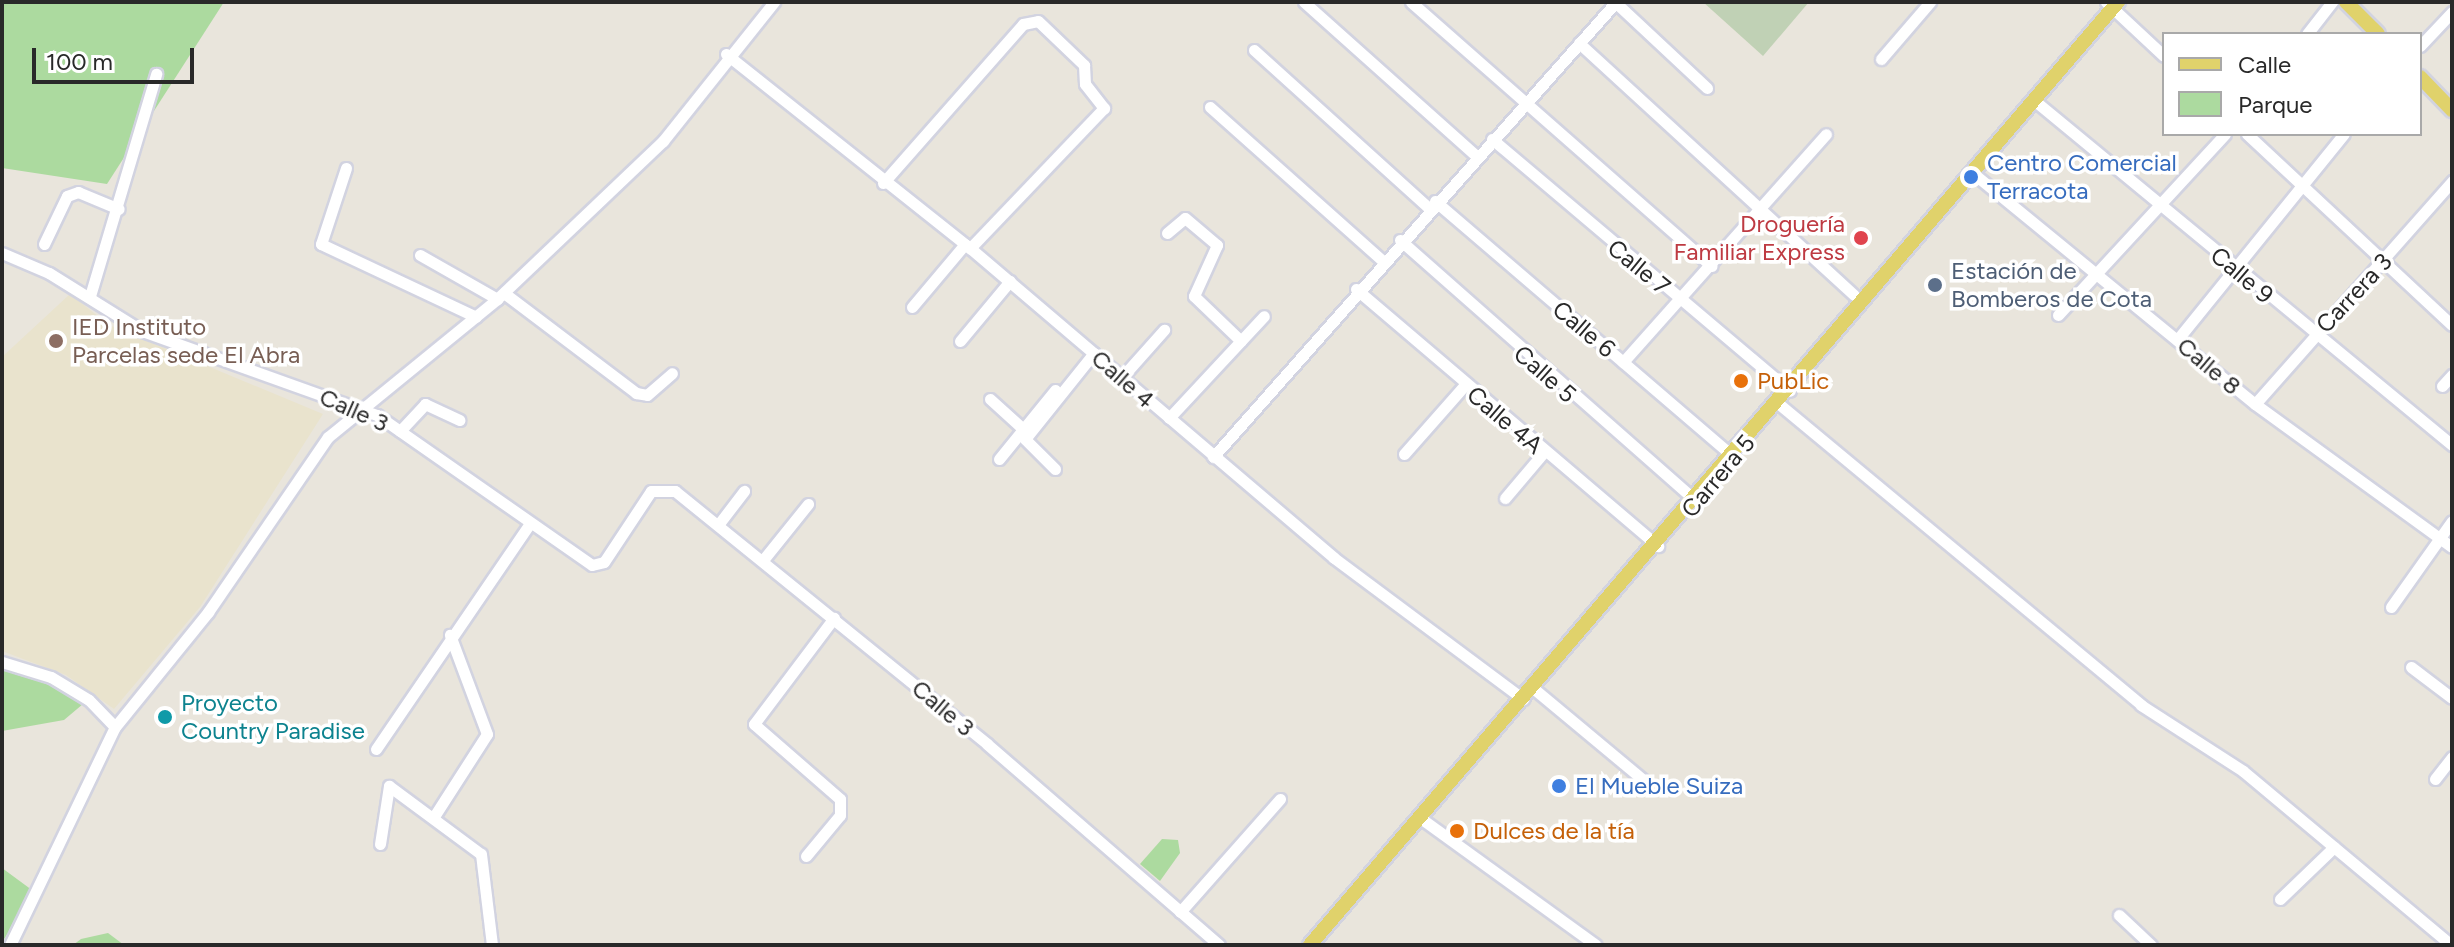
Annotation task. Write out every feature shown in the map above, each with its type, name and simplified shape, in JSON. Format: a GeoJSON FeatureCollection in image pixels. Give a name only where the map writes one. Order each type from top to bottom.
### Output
{"type":"FeatureCollection","features":[{"type":"Feature","properties":{"kind":"main road"},"geometry":{"type":"LineString","coordinates":[[2346,2],[2376,32]]}},
{"type":"Feature","properties":{"kind":"main road","name":"Carrera 5"},"geometry":{"type":"LineString","coordinates":[[1310,945],[1734,457],[1974,174],[2113,4]]}},
{"type":"Feature","properties":{"kind":"main road"},"geometry":{"type":"LineString","coordinates":[[2422,79],[2452,110]]}},
{"type":"Feature","properties":{"kind":"street"},"geometry":{"type":"LineString","coordinates":[[10,945],[115,727],[208,612],[328,437],[500,296],[663,141],[726,54],[774,2]]}},
{"type":"Feature","properties":{"kind":"street"},"geometry":{"type":"LineString","coordinates":[[1304,2],[1476,156]]}},
{"type":"Feature","properties":{"kind":"street"},"geometry":{"type":"LineString","coordinates":[[1411,2],[1528,100],[1711,266]]}},
{"type":"Feature","properties":{"kind":"street"},"geometry":{"type":"LineString","coordinates":[[1213,457],[1356,289],[1616,2],[1707,88]]}},
{"type":"Feature","properties":{"kind":"street"},"geometry":{"type":"LineString","coordinates":[[1881,59],[1930,2]]}},
{"type":"Feature","properties":{"kind":"street"},"geometry":{"type":"LineString","coordinates":[[2309,32],[2332,2]]}},
{"type":"Feature","properties":{"kind":"street"},"geometry":{"type":"LineString","coordinates":[[2113,4],[2162,54]]}},
{"type":"Feature","properties":{"kind":"street"},"geometry":{"type":"LineString","coordinates":[[2422,44],[2452,12]]}},
{"type":"Feature","properties":{"kind":"street"},"geometry":{"type":"LineString","coordinates":[[883,183],[1023,24],[1038,21],[1084,65],[1085,84],[1104,108],[967,246],[912,307]]}},
{"type":"Feature","properties":{"kind":"street"},"geometry":{"type":"LineString","coordinates":[[1579,43],[1755,209],[1854,295]]}},
{"type":"Feature","properties":{"kind":"street","name":"Calle 6"},"geometry":{"type":"LineString","coordinates":[[1254,50],[1432,205],[1734,457]]}},
{"type":"Feature","properties":{"kind":"street","name":"Calle 4"},"geometry":{"type":"LineString","coordinates":[[726,54],[883,183],[1010,281],[1213,457],[1646,782]]}},
{"type":"Feature","properties":{"kind":"street"},"geometry":{"type":"LineString","coordinates":[[90,296],[119,209],[156,74]]}},
{"type":"Feature","properties":{"kind":"street","name":"Calle 9"},"geometry":{"type":"LineString","coordinates":[[2035,101],[2237,268],[2313,337],[2452,445]]}},
{"type":"Feature","properties":{"kind":"street"},"geometry":{"type":"LineString","coordinates":[[1210,107],[1382,260]]}},
{"type":"Feature","properties":{"kind":"street"},"geometry":{"type":"LineString","coordinates":[[1623,362],[1711,266],[1755,209],[1826,134]]}},
{"type":"Feature","properties":{"kind":"street"},"geometry":{"type":"LineString","coordinates":[[2058,315],[2156,204],[2223,136]]}},
{"type":"Feature","properties":{"kind":"street"},"geometry":{"type":"LineString","coordinates":[[2249,136],[2298,187],[2452,325]]}},
{"type":"Feature","properties":{"kind":"street"},"geometry":{"type":"LineString","coordinates":[[2177,340],[2342,136]]}},
{"type":"Feature","properties":{"kind":"street","name":"Calle 7"},"geometry":{"type":"LineString","coordinates":[[1492,139],[1790,391]]}},
{"type":"Feature","properties":{"kind":"street"},"geometry":{"type":"LineString","coordinates":[[346,168],[321,244],[476,317]]}},
{"type":"Feature","properties":{"kind":"street","name":"Calle 8"},"geometry":{"type":"LineString","coordinates":[[1974,174],[2255,404],[2452,547]]}},
{"type":"Feature","properties":{"kind":"street","name":"Carrera 3"},"geometry":{"type":"LineString","coordinates":[[2255,404],[2383,263],[2452,181]]}},
{"type":"Feature","properties":{"kind":"street"},"geometry":{"type":"LineString","coordinates":[[44,244],[67,196],[78,192],[119,209]]}},
{"type":"Feature","properties":{"kind":"street"},"geometry":{"type":"LineString","coordinates":[[1167,233],[1185,218],[1217,245],[1194,296],[1241,341]]}},
{"type":"Feature","properties":{"kind":"street","name":"Calle 5"},"geometry":{"type":"LineString","coordinates":[[1400,240],[1696,501]]}},
{"type":"Feature","properties":{"kind":"street","name":"Calle 3"},"geometry":{"type":"LineString","coordinates":[[2,253],[90,296],[142,331],[364,410],[400,431],[530,523],[598,565],[657,488],[675,491],[834,618],[1219,945]]}},
{"type":"Feature","properties":{"kind":"street"},"geometry":{"type":"LineString","coordinates":[[420,255],[500,296],[636,393],[647,395],[672,373]]}},
{"type":"Feature","properties":{"kind":"street"},"geometry":{"type":"LineString","coordinates":[[960,341],[1010,281]]}},
{"type":"Feature","properties":{"kind":"street","name":"Calle 4A"},"geometry":{"type":"LineString","coordinates":[[1356,289],[1464,386],[1658,546]]}},
{"type":"Feature","properties":{"kind":"street"},"geometry":{"type":"LineString","coordinates":[[1169,418],[1264,316]]}},
{"type":"Feature","properties":{"kind":"street"},"geometry":{"type":"LineString","coordinates":[[1123,376],[1164,330]]}},
{"type":"Feature","properties":{"kind":"street"},"geometry":{"type":"LineString","coordinates":[[999,459],[1022,428],[1092,352]]}},
{"type":"Feature","properties":{"kind":"street"},"geometry":{"type":"LineString","coordinates":[[1055,469],[1025,439],[1092,352]]}},
{"type":"Feature","properties":{"kind":"street"},"geometry":{"type":"LineString","coordinates":[[2442,386],[2452,375]]}},
{"type":"Feature","properties":{"kind":"street"},"geometry":{"type":"LineString","coordinates":[[1404,454],[1464,386]]}},
{"type":"Feature","properties":{"kind":"street"},"geometry":{"type":"LineString","coordinates":[[990,399],[1022,428]]}},
{"type":"Feature","properties":{"kind":"street"},"geometry":{"type":"LineString","coordinates":[[400,431],[429,403],[460,420]]}},
{"type":"Feature","properties":{"kind":"street"},"geometry":{"type":"LineString","coordinates":[[1779,404],[2141,705],[2241,769],[2451,945]]}},
{"type":"Feature","properties":{"kind":"street"},"geometry":{"type":"LineString","coordinates":[[1505,498],[1544,452]]}},
{"type":"Feature","properties":{"kind":"street"},"geometry":{"type":"LineString","coordinates":[[718,525],[744,491]]}},
{"type":"Feature","properties":{"kind":"street"},"geometry":{"type":"LineString","coordinates":[[763,560],[808,504]]}},
{"type":"Feature","properties":{"kind":"street"},"geometry":{"type":"LineString","coordinates":[[2391,607],[2452,521]]}},
{"type":"Feature","properties":{"kind":"street"},"geometry":{"type":"LineString","coordinates":[[376,749],[450,635],[530,523]]}},
{"type":"Feature","properties":{"kind":"street"},"geometry":{"type":"LineString","coordinates":[[806,856],[840,815],[840,799],[754,724],[834,618]]}},
{"type":"Feature","properties":{"kind":"street"},"geometry":{"type":"LineString","coordinates":[[435,815],[487,734],[450,635]]}},
{"type":"Feature","properties":{"kind":"street"},"geometry":{"type":"LineString","coordinates":[[2,662],[51,677],[89,700],[115,727]]}},
{"type":"Feature","properties":{"kind":"street"},"geometry":{"type":"LineString","coordinates":[[2411,667],[2452,698]]}},
{"type":"Feature","properties":{"kind":"street"},"geometry":{"type":"LineString","coordinates":[[2435,779],[2452,757]]}},
{"type":"Feature","properties":{"kind":"street"},"geometry":{"type":"LineString","coordinates":[[380,844],[389,786],[435,815],[481,854],[492,945]]}},
{"type":"Feature","properties":{"kind":"street"},"geometry":{"type":"LineString","coordinates":[[1180,912],[1280,799]]}},
{"type":"Feature","properties":{"kind":"street"},"geometry":{"type":"LineString","coordinates":[[1419,817],[1596,945]]}},
{"type":"Feature","properties":{"kind":"street"},"geometry":{"type":"LineString","coordinates":[[2280,899],[2334,847]]}},
{"type":"Feature","properties":{"kind":"street"},"geometry":{"type":"LineString","coordinates":[[2119,915],[2151,945]]}},
{"type":"Feature","properties":{"kind":"shaded area"},"geometry":{"type":"Polygon","coordinates":[[[70,294],[109,325],[323,414],[200,607],[114,709],[66,675],[2,651],[2,357],[70,294]]]}},
{"type":"Feature","properties":{"kind":"green space"},"geometry":{"type":"Polygon","coordinates":[[[2,2],[224,2],[107,184],[2,168],[2,2]]]}},
{"type":"Feature","properties":{"kind":"green space"},"geometry":{"type":"Polygon","coordinates":[[[1703,2],[1809,2],[1763,56],[1703,2]]]}},
{"type":"Feature","properties":{"kind":"green space"},"geometry":{"type":"Polygon","coordinates":[[[2,668],[49,679],[83,704],[64,720],[2,731],[2,668]]]}},
{"type":"Feature","properties":{"kind":"green space"},"geometry":{"type":"Polygon","coordinates":[[[1162,839],[1178,840],[1180,853],[1160,881],[1140,864],[1162,839]]]}},
{"type":"Feature","properties":{"kind":"green space"},"geometry":{"type":"Polygon","coordinates":[[[2,868],[36,893],[2,942],[2,868]]]}},
{"type":"Feature","properties":{"kind":"green space"},"geometry":{"type":"Polygon","coordinates":[[[108,933],[124,945],[73,945],[81,939],[108,933]]]}},
{"type":"Feature","properties":{"kind":"place","name":"Centro Comercial Terracota"},"geometry":{"type":"Point","coordinates":[1971,177]}},
{"type":"Feature","properties":{"kind":"place","name":"Droguería Familiar Express"},"geometry":{"type":"Point","coordinates":[1861,238]}},
{"type":"Feature","properties":{"kind":"place","name":"Estación de Bomberos de Cota"},"geometry":{"type":"Point","coordinates":[1935,285]}},
{"type":"Feature","properties":{"kind":"place","name":"IED Instituto Parcelas sede El Abra"},"geometry":{"type":"Point","coordinates":[56,341]}},
{"type":"Feature","properties":{"kind":"place","name":"PubLic"},"geometry":{"type":"Point","coordinates":[1741,381]}},
{"type":"Feature","properties":{"kind":"place","name":"Proyecto Country Paradise"},"geometry":{"type":"Point","coordinates":[165,717]}},
{"type":"Feature","properties":{"kind":"place","name":"El Mueble Suiza"},"geometry":{"type":"Point","coordinates":[1559,786]}},
{"type":"Feature","properties":{"kind":"place","name":"Dulces de la tía"},"geometry":{"type":"Point","coordinates":[1457,831]}}]}
